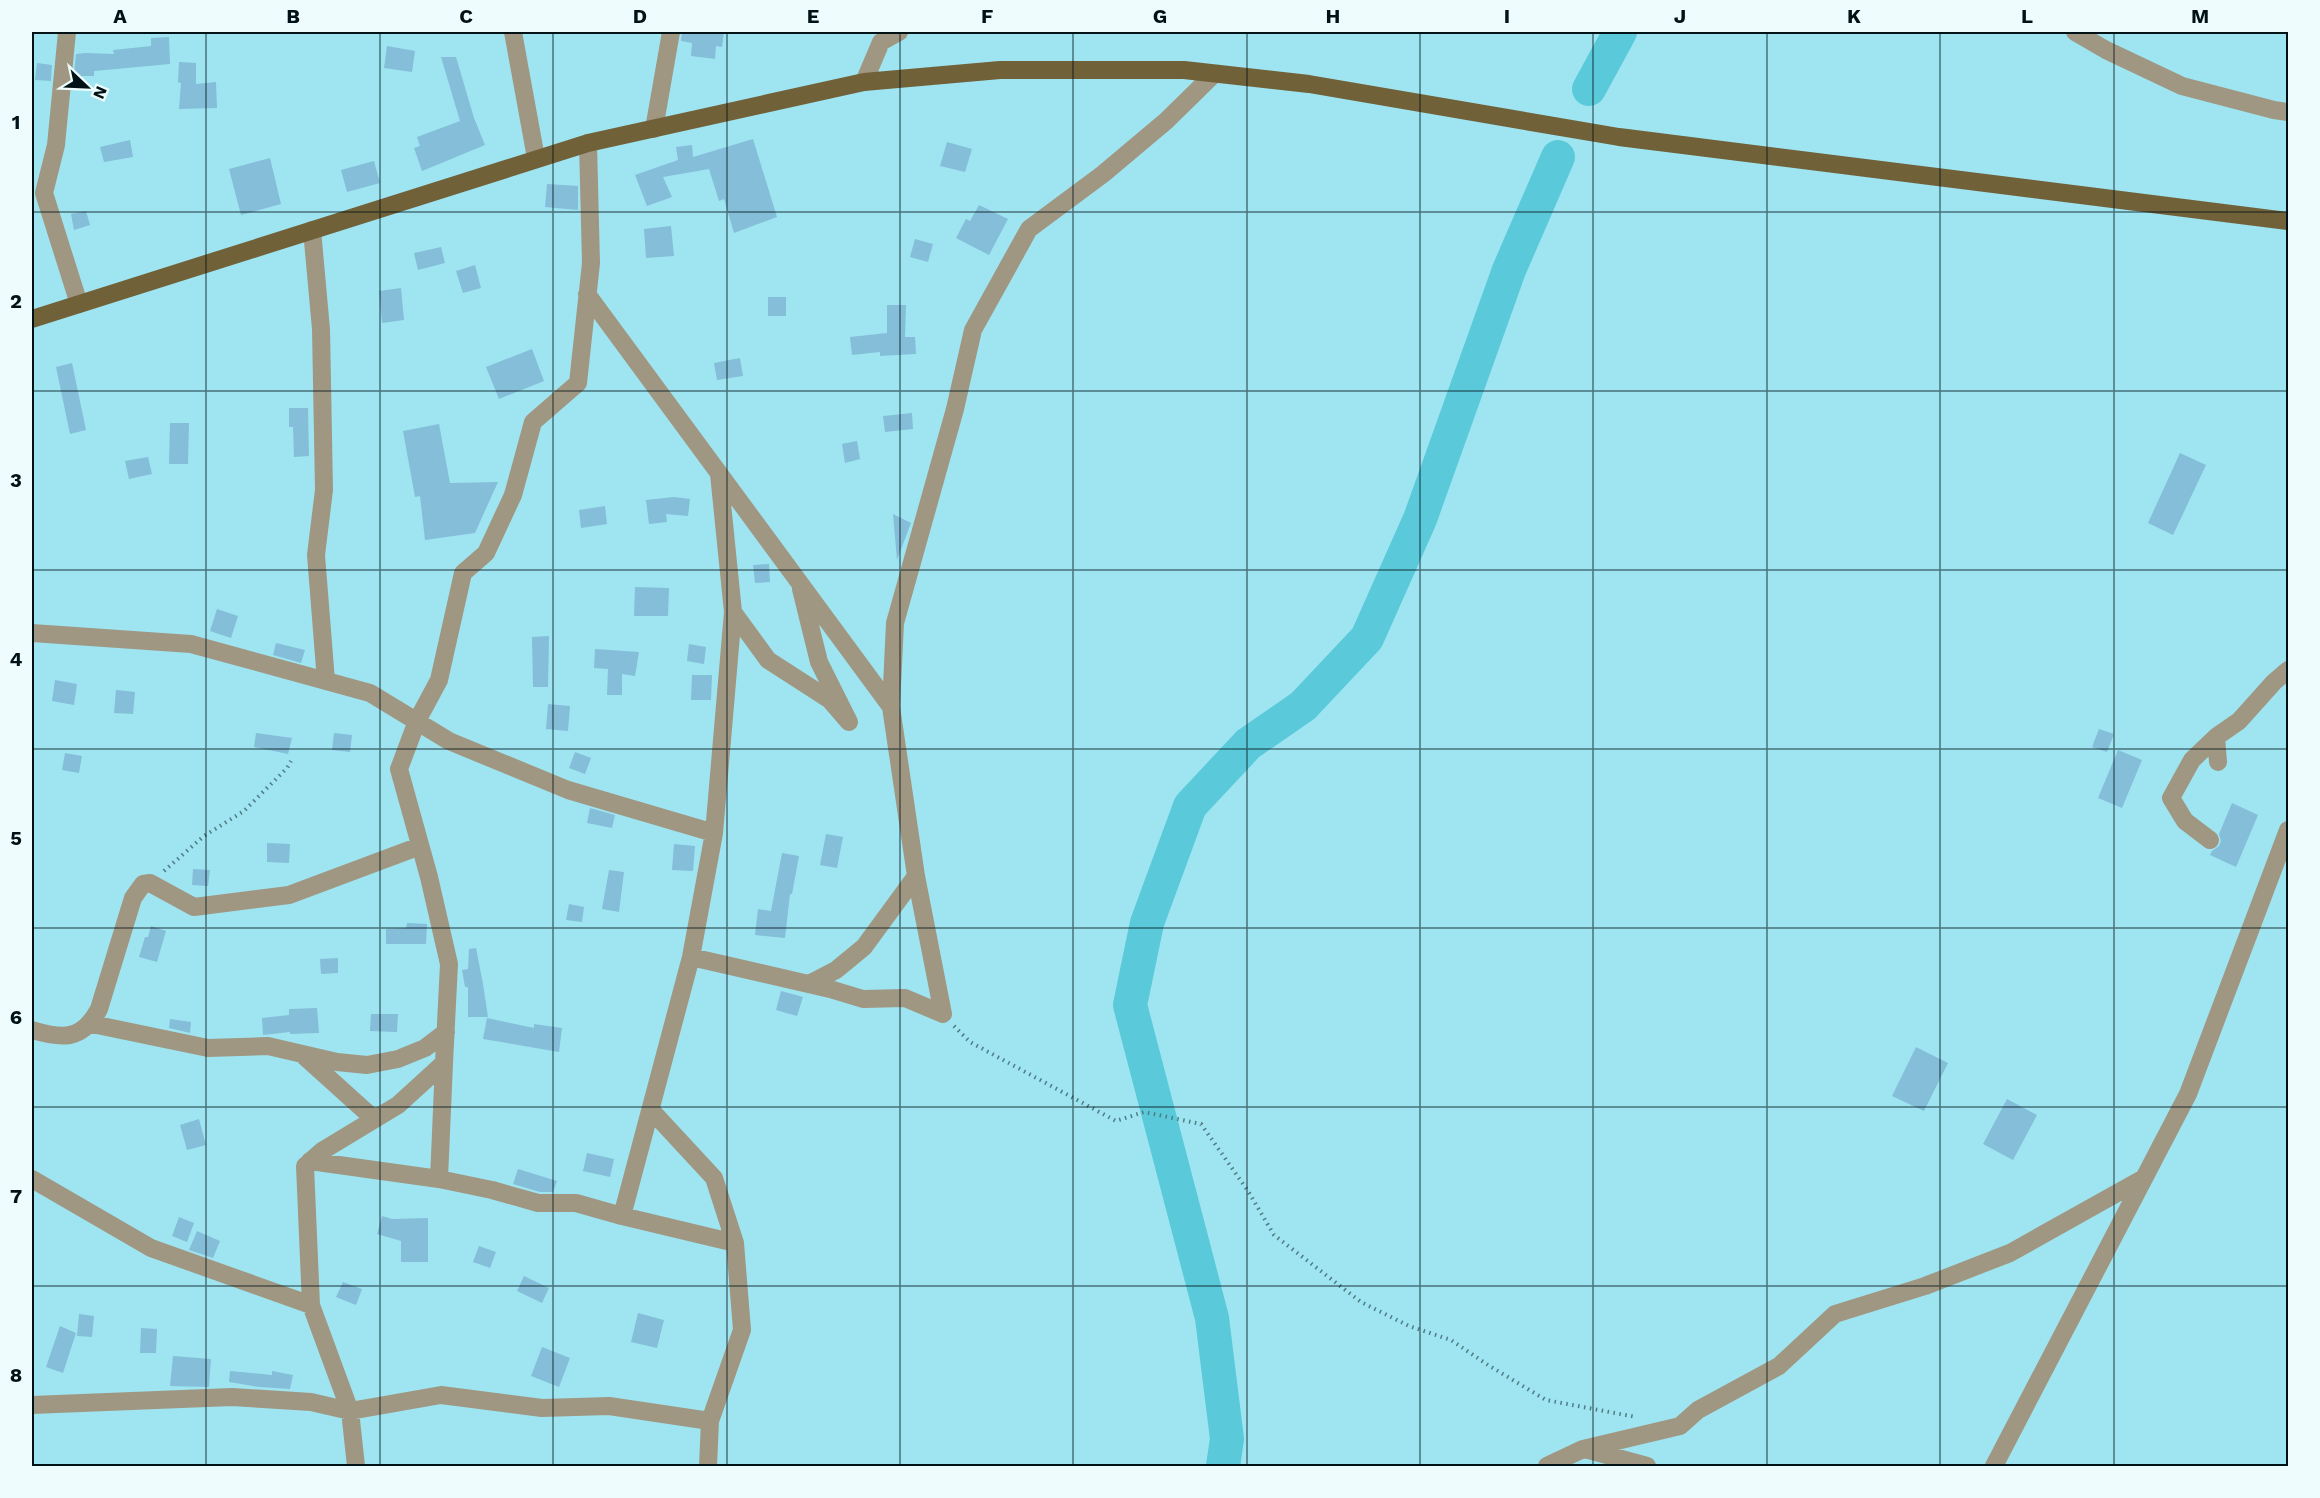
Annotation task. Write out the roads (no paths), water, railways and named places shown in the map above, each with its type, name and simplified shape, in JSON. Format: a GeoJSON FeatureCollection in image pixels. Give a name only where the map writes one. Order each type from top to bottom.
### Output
{"type":"FeatureCollection","features":[{"type":"Feature","properties":{"kind":"main road"},"geometry":{"type":"LineString","coordinates":[[32,319],[588,143],[864,82],[1012,70],[1184,70],[1309,84],[1619,137],[2289,221]]}},
{"type":"Feature","properties":{"kind":"street"},"geometry":{"type":"LineString","coordinates":[[67,32],[56,145],[44,193],[79,304]]}},
{"type":"Feature","properties":{"kind":"street"},"geometry":{"type":"LineString","coordinates":[[513,32],[536,158]]}},
{"type":"Feature","properties":{"kind":"street"},"geometry":{"type":"LineString","coordinates":[[654,129],[671,32]]}},
{"type":"Feature","properties":{"kind":"street"},"geometry":{"type":"LineString","coordinates":[[864,82],[881,42],[899,32]]}},
{"type":"Feature","properties":{"kind":"street"},"geometry":{"type":"LineString","coordinates":[[2075,32],[2106,50],[2182,86],[2289,112]]}},
{"type":"Feature","properties":{"kind":"street"},"geometry":{"type":"LineString","coordinates":[[691,957],[810,984],[862,999],[905,998],[943,1014],[916,876],[891,707],[895,622],[956,409],[973,330],[1029,230],[1103,174],[1167,121],[1214,74]]}},
{"type":"Feature","properties":{"kind":"street"},"geometry":{"type":"LineString","coordinates":[[440,1179],[449,964],[399,769],[417,721],[439,680],[463,573],[486,553],[509,504],[533,422],[578,383],[591,263],[588,143]]}},
{"type":"Feature","properties":{"kind":"street"},"geometry":{"type":"LineString","coordinates":[[312,230],[321,329],[324,490],[316,555],[327,681]]}},
{"type":"Feature","properties":{"kind":"street"},"geometry":{"type":"LineString","coordinates":[[587,294],[891,707]]}},
{"type":"Feature","properties":{"kind":"street"},"geometry":{"type":"LineString","coordinates":[[622,1216],[691,957],[714,833],[733,612],[719,472]]}},
{"type":"Feature","properties":{"kind":"street"},"geometry":{"type":"LineString","coordinates":[[733,612],[768,660],[830,700],[849,722],[819,662],[798,580]]}},
{"type":"Feature","properties":{"kind":"street"},"geometry":{"type":"LineString","coordinates":[[32,633],[191,644],[370,693],[449,741],[568,790],[714,833]]}},
{"type":"Feature","properties":{"kind":"street"},"geometry":{"type":"LineString","coordinates":[[2210,840],[2185,821],[2171,798],[2192,760],[2216,737],[2239,721],[2274,682],[2289,670]]}},
{"type":"Feature","properties":{"kind":"street"},"geometry":{"type":"LineString","coordinates":[[2216,737],[2218,762]]}},
{"type":"Feature","properties":{"kind":"street"},"geometry":{"type":"LineString","coordinates":[[1994,1467],[2188,1094],[2289,830]]}},
{"type":"Feature","properties":{"kind":"street"},"geometry":{"type":"LineString","coordinates":[[32,1030],[58,1037],[80,1032],[92,1024],[99,1009],[133,898],[143,884],[150,883],[194,907],[289,895],[420,846]]}},
{"type":"Feature","properties":{"kind":"street"},"geometry":{"type":"LineString","coordinates":[[810,984],[836,970],[864,947],[916,876]]}},
{"type":"Feature","properties":{"kind":"street"},"geometry":{"type":"LineString","coordinates":[[92,1024],[208,1048],[268,1046],[337,1062],[367,1065],[425,1048],[446,1032]]}},
{"type":"Feature","properties":{"kind":"street"},"geometry":{"type":"LineString","coordinates":[[299,1052],[374,1119]]}},
{"type":"Feature","properties":{"kind":"street"},"geometry":{"type":"LineString","coordinates":[[356,1467],[350,1410],[311,1305],[305,1166],[322,1151],[398,1105],[444,1063]]}},
{"type":"Feature","properties":{"kind":"street"},"geometry":{"type":"LineString","coordinates":[[651,1110],[714,1178],[735,1243],[742,1330],[710,1421],[708,1467]]}},
{"type":"Feature","properties":{"kind":"street"},"geometry":{"type":"LineString","coordinates":[[310,1161],[440,1179],[538,1203],[576,1203],[735,1243]]}},
{"type":"Feature","properties":{"kind":"street"},"geometry":{"type":"LineString","coordinates":[[1547,1467],[1582,1449],[1680,1426],[1698,1410],[1779,1366],[1835,1314],[1925,1286],[2010,1253],[2144,1178]]}},
{"type":"Feature","properties":{"kind":"street"},"geometry":{"type":"LineString","coordinates":[[32,1179],[151,1248],[311,1305]]}},
{"type":"Feature","properties":{"kind":"street"},"geometry":{"type":"LineString","coordinates":[[32,1405],[232,1397],[311,1402],[350,1410],[441,1395],[542,1408],[609,1406],[710,1421]]}},
{"type":"Feature","properties":{"kind":"street"},"geometry":{"type":"LineString","coordinates":[[1582,1449],[1647,1467]]}},
{"type":"Feature","properties":{"kind":"waterway"},"geometry":{"type":"LineString","coordinates":[[1589,89],[1620,32]]}},
{"type":"Feature","properties":{"kind":"waterway"},"geometry":{"type":"LineString","coordinates":[[1223,1466],[1227,1439],[1212,1318],[1130,1005],[1147,923],[1190,806],[1248,744],[1303,706],[1367,638],[1420,519],[1509,270],[1558,157]]}}]}
